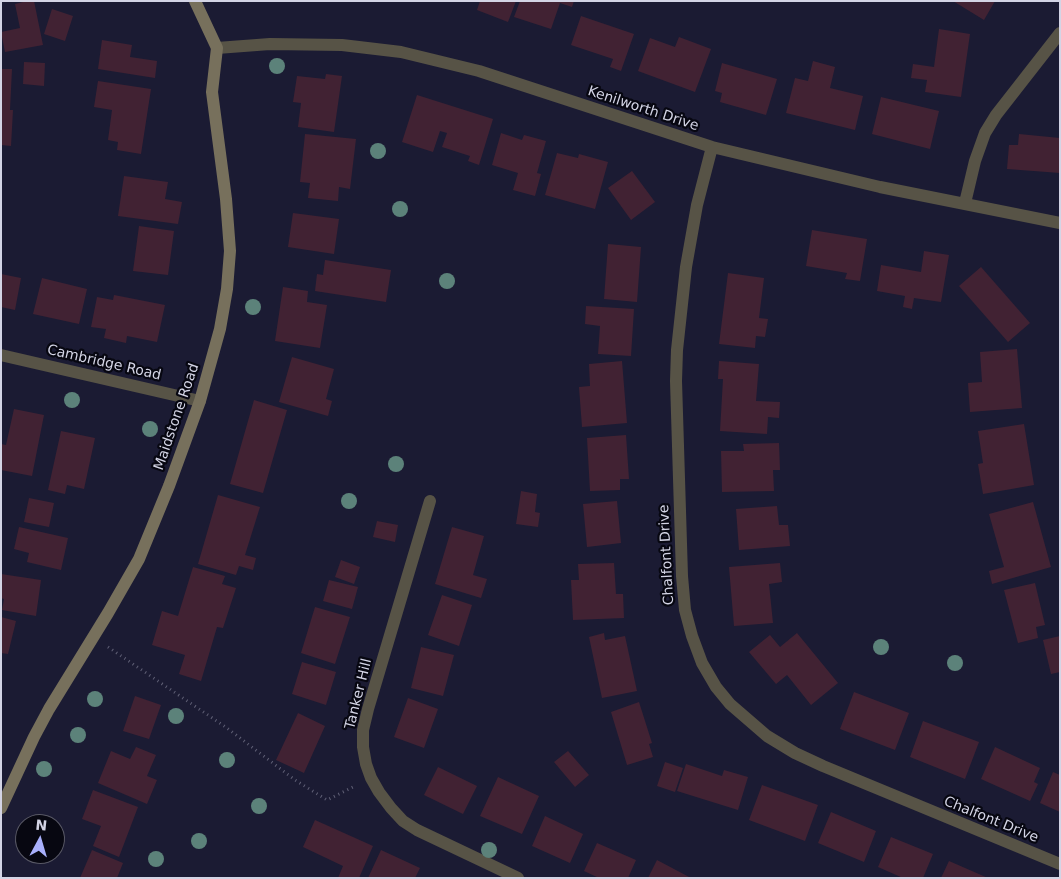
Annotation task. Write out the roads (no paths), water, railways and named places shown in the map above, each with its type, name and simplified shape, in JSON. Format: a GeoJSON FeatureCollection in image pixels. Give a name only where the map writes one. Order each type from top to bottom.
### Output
{"type":"FeatureCollection","features":[{"type":"Feature","properties":{"kind":"street"},"geometry":{"type":"LineString","coordinates":[[195,1],[217,48]]}},
{"type":"Feature","properties":{"kind":"street"},"geometry":{"type":"LineString","coordinates":[[965,203],[975,161],[985,133],[996,115],[1060,33]]}},
{"type":"Feature","properties":{"kind":"street","name":"Kenilworth Drive"},"geometry":{"type":"LineString","coordinates":[[217,48],[270,44],[342,45],[401,52],[479,70],[712,147],[803,170],[1060,223]]}},
{"type":"Feature","properties":{"kind":"street","name":"Maidstone Road"},"geometry":{"type":"LineString","coordinates":[[1,808],[38,730],[65,681],[94,637],[139,559],[200,401],[220,329],[227,289],[230,251],[226,198],[212,92],[217,48]]}},
{"type":"Feature","properties":{"kind":"street","name":"Chalfont Drive"},"geometry":{"type":"LineString","coordinates":[[712,147],[697,206],[686,267],[677,350],[676,381],[681,566],[685,610],[702,663],[716,687],[730,704],[767,736],[795,753],[1060,864]]}},
{"type":"Feature","properties":{"kind":"street","name":"Cambridge Road"},"geometry":{"type":"LineString","coordinates":[[1,355],[200,401]]}},
{"type":"Feature","properties":{"kind":"street","name":"Tanker Hill"},"geometry":{"type":"LineString","coordinates":[[430,501],[365,723],[363,747],[366,764],[371,778],[391,808],[403,821],[417,830],[518,878]]}}]}
